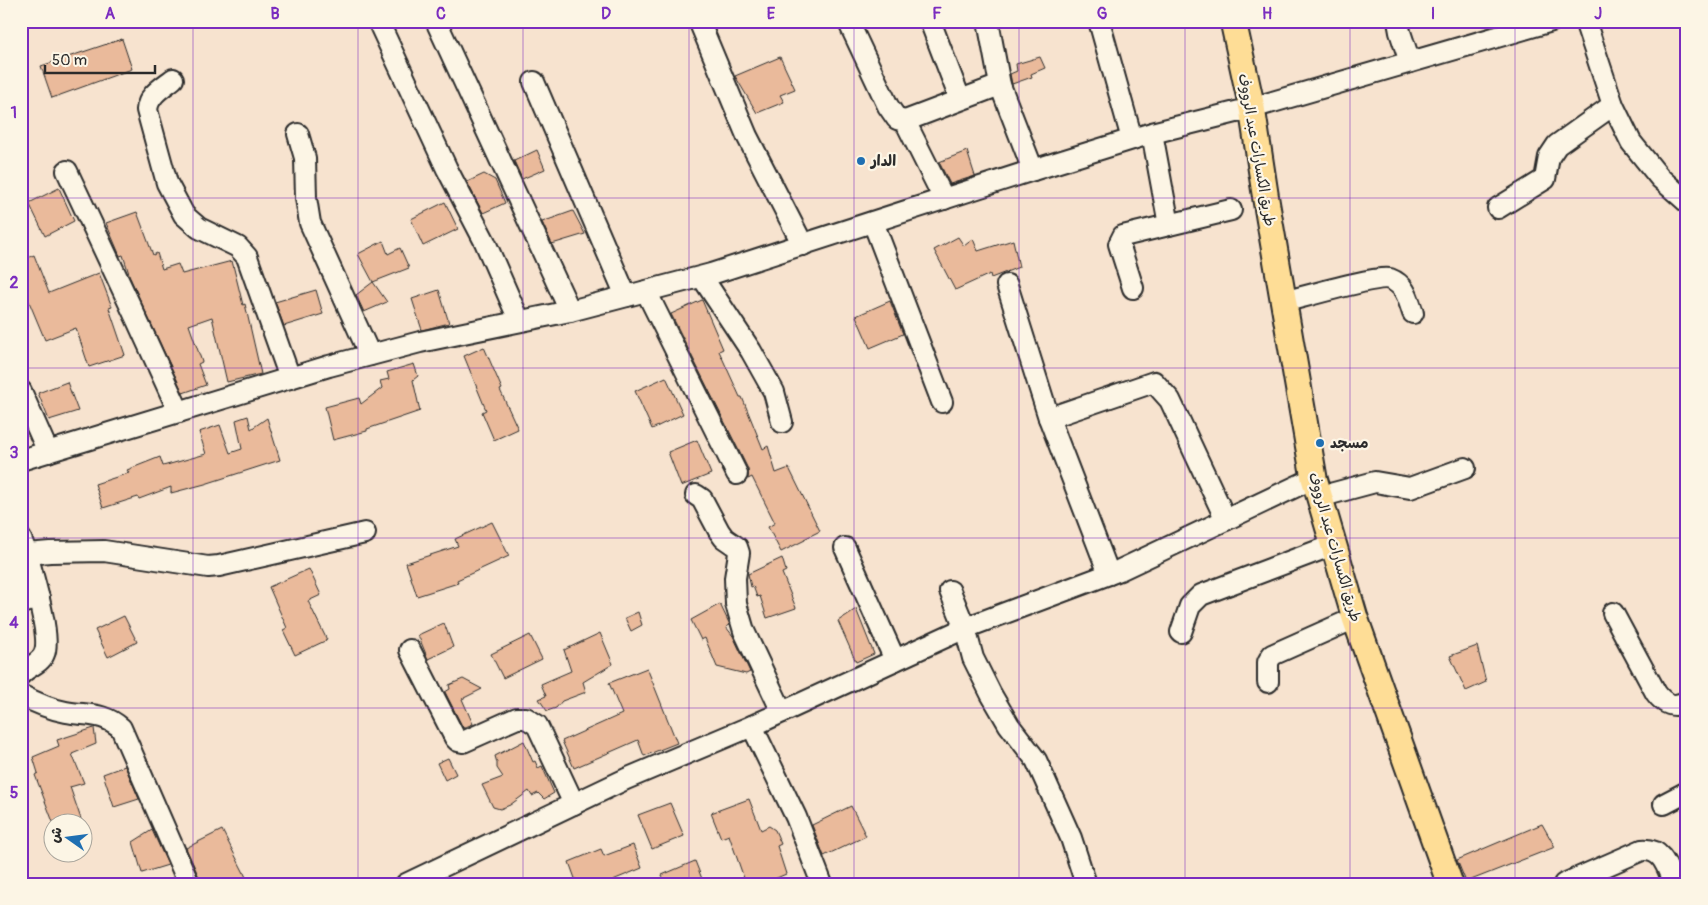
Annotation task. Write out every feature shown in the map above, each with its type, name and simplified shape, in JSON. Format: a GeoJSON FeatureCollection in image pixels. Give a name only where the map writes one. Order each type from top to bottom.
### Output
{"type":"FeatureCollection","features":[{"type":"Feature","properties":{"kind":"main road","name":"طريق الكسارات عبد الرووف"},"geometry":{"type":"LineString","coordinates":[[1233,21],[1252,108],[1283,302],[1317,488],[1355,618],[1450,884]]}},
{"type":"Feature","properties":{"kind":"street"},"geometry":{"type":"LineString","coordinates":[[378,21],[447,169],[485,242],[519,320]]}},
{"type":"Feature","properties":{"kind":"street"},"geometry":{"type":"LineString","coordinates":[[436,21],[570,311]]}},
{"type":"Feature","properties":{"kind":"street"},"geometry":{"type":"LineString","coordinates":[[699,21],[747,136],[803,245]]}},
{"type":"Feature","properties":{"kind":"street"},"geometry":{"type":"LineString","coordinates":[[848,21],[888,106],[897,119],[905,121],[1000,85]]}},
{"type":"Feature","properties":{"kind":"street"},"geometry":{"type":"LineString","coordinates":[[930,21],[960,99]]}},
{"type":"Feature","properties":{"kind":"street"},"geometry":{"type":"LineString","coordinates":[[988,21],[1000,85],[1033,170]]}},
{"type":"Feature","properties":{"kind":"street"},"geometry":{"type":"LineString","coordinates":[[1099,21],[1132,140]]}},
{"type":"Feature","properties":{"kind":"street"},"geometry":{"type":"LineString","coordinates":[[1398,21],[1410,62]]}},
{"type":"Feature","properties":{"kind":"street"},"geometry":{"type":"LineString","coordinates":[[21,460],[370,355],[519,320],[570,311],[702,277],[1152,133],[1252,108],[1552,21]]}},
{"type":"Feature","properties":{"kind":"street"},"geometry":{"type":"LineString","coordinates":[[1585,21],[1613,105],[1631,142],[1660,178],[1687,202]]}},
{"type":"Feature","properties":{"kind":"street"},"geometry":{"type":"LineString","coordinates":[[174,79],[156,92],[148,103],[147,110],[167,183],[184,215],[200,228],[238,247],[247,257],[290,378]]}},
{"type":"Feature","properties":{"kind":"street"},"geometry":{"type":"LineString","coordinates":[[534,82],[626,296]]}},
{"type":"Feature","properties":{"kind":"street"},"geometry":{"type":"LineString","coordinates":[[1498,208],[1545,179],[1549,157],[1557,145],[1613,105]]}},
{"type":"Feature","properties":{"kind":"street"},"geometry":{"type":"LineString","coordinates":[[905,121],[944,199]]}},
{"type":"Feature","properties":{"kind":"street"},"geometry":{"type":"LineString","coordinates":[[1152,133],[1169,225]]}},
{"type":"Feature","properties":{"kind":"street"},"geometry":{"type":"LineString","coordinates":[[298,134],[305,158],[306,198],[310,223],[370,355]]}},
{"type":"Feature","properties":{"kind":"street"},"geometry":{"type":"LineString","coordinates":[[67,171],[179,412]]}},
{"type":"Feature","properties":{"kind":"street"},"geometry":{"type":"LineString","coordinates":[[1133,288],[1119,244],[1123,236],[1231,210]]}},
{"type":"Feature","properties":{"kind":"street"},"geometry":{"type":"LineString","coordinates":[[873,222],[942,402]]}},
{"type":"Feature","properties":{"kind":"street"},"geometry":{"type":"LineString","coordinates":[[702,277],[751,351],[774,392],[782,422]]}},
{"type":"Feature","properties":{"kind":"street"},"geometry":{"type":"LineString","coordinates":[[1283,302],[1370,280],[1389,279],[1406,290],[1413,313]]}},
{"type":"Feature","properties":{"kind":"street"},"geometry":{"type":"LineString","coordinates":[[1007,284],[1049,418],[1109,574]]}},
{"type":"Feature","properties":{"kind":"street"},"geometry":{"type":"LineString","coordinates":[[646,291],[737,474]]}},
{"type":"Feature","properties":{"kind":"street"},"geometry":{"type":"LineString","coordinates":[[1049,418],[1154,382],[1170,400],[1226,520]]}},
{"type":"Feature","properties":{"kind":"street"},"geometry":{"type":"LineString","coordinates":[[21,391],[48,452]]}},
{"type":"Feature","properties":{"kind":"street"},"geometry":{"type":"LineString","coordinates":[[406,884],[626,779],[752,726],[964,628],[1109,574],[1226,520],[1317,488],[1375,482],[1410,488],[1465,468]]}},
{"type":"Feature","properties":{"kind":"street"},"geometry":{"type":"LineString","coordinates":[[696,495],[702,499],[724,538],[736,547],[739,553],[735,578],[736,604],[744,631],[782,712]]}},
{"type":"Feature","properties":{"kind":"street"},"geometry":{"type":"LineString","coordinates":[[21,674],[40,661],[45,652],[46,640],[30,600],[24,546],[50,552],[104,551],[208,567],[365,533]]}},
{"type":"Feature","properties":{"kind":"street"},"geometry":{"type":"LineString","coordinates":[[1180,632],[1190,606],[1200,595],[1333,545]]}},
{"type":"Feature","properties":{"kind":"street"},"geometry":{"type":"LineString","coordinates":[[845,548],[895,660]]}},
{"type":"Feature","properties":{"kind":"street"},"geometry":{"type":"LineString","coordinates":[[950,591],[973,658],[1009,725],[1036,760],[1071,838],[1086,884]]}},
{"type":"Feature","properties":{"kind":"street"},"geometry":{"type":"LineString","coordinates":[[1614,613],[1661,700],[1671,705],[1687,702]]}},
{"type":"Feature","properties":{"kind":"street"},"geometry":{"type":"LineString","coordinates":[[1268,682],[1268,662],[1272,655],[1355,618]]}},
{"type":"Feature","properties":{"kind":"street"},"geometry":{"type":"LineString","coordinates":[[410,650],[458,741],[463,742],[517,718],[526,718],[537,725],[574,804]]}},
{"type":"Feature","properties":{"kind":"street"},"geometry":{"type":"LineString","coordinates":[[21,695],[44,706],[66,712],[113,720],[121,728],[189,884]]}},
{"type":"Feature","properties":{"kind":"street"},"geometry":{"type":"LineString","coordinates":[[752,726],[796,817],[822,884]]}},
{"type":"Feature","properties":{"kind":"street"},"geometry":{"type":"LineString","coordinates":[[1664,804],[1687,792]]}},
{"type":"Feature","properties":{"kind":"street"},"geometry":{"type":"LineString","coordinates":[[1564,884],[1642,850],[1649,849],[1662,856],[1674,884]]}},
{"type":"Feature","properties":{"kind":"building"},"geometry":{"type":"Polygon","coordinates":[[[122,39],[132,69],[52,98],[41,66],[122,39]]]}},
{"type":"Feature","properties":{"kind":"building"},"geometry":{"type":"Polygon","coordinates":[[[780,57],[795,89],[780,95],[784,102],[757,113],[735,76],[780,57]]]}},
{"type":"Feature","properties":{"kind":"building"},"geometry":{"type":"Polygon","coordinates":[[[1040,57],[1045,68],[1031,74],[1032,77],[1012,84],[1010,74],[1017,71],[1016,64],[1040,57]]]}},
{"type":"Feature","properties":{"kind":"building"},"geometry":{"type":"Polygon","coordinates":[[[537,150],[545,169],[522,179],[514,161],[537,150]]]}},
{"type":"Feature","properties":{"kind":"building"},"geometry":{"type":"Polygon","coordinates":[[[967,151],[975,176],[950,184],[939,162],[967,151]]]}},
{"type":"Feature","properties":{"kind":"building"},"geometry":{"type":"Polygon","coordinates":[[[484,174],[495,180],[505,203],[483,213],[467,182],[484,174]]]}},
{"type":"Feature","properties":{"kind":"building"},"geometry":{"type":"Polygon","coordinates":[[[59,188],[74,221],[45,236],[29,203],[59,188]]]}},
{"type":"Feature","properties":{"kind":"building"},"geometry":{"type":"Polygon","coordinates":[[[445,202],[458,229],[423,246],[411,219],[445,202]]]}},
{"type":"Feature","properties":{"kind":"building"},"geometry":{"type":"Polygon","coordinates":[[[573,211],[585,234],[552,244],[542,222],[573,211]]]}},
{"type":"Feature","properties":{"kind":"building"},"geometry":{"type":"Polygon","coordinates":[[[137,212],[153,255],[157,253],[162,269],[178,264],[182,274],[232,261],[243,305],[245,304],[261,374],[227,382],[212,317],[189,325],[202,362],[198,364],[206,385],[183,393],[131,280],[123,255],[120,256],[106,223],[137,212]]]}},
{"type":"Feature","properties":{"kind":"building"},"geometry":{"type":"Polygon","coordinates":[[[958,237],[964,246],[973,239],[978,251],[1013,240],[1019,267],[991,278],[990,274],[955,290],[934,250],[958,237]]]}},
{"type":"Feature","properties":{"kind":"building"},"geometry":{"type":"Polygon","coordinates":[[[383,241],[388,254],[400,248],[409,268],[373,282],[358,254],[383,241]]]}},
{"type":"Feature","properties":{"kind":"building"},"geometry":{"type":"Polygon","coordinates":[[[34,255],[49,293],[99,273],[112,307],[109,308],[125,355],[89,367],[76,328],[45,340],[25,292],[21,293],[21,261],[34,255]]]}},
{"type":"Feature","properties":{"kind":"building"},"geometry":{"type":"Polygon","coordinates":[[[373,282],[387,302],[364,312],[356,295],[373,282]]]}},
{"type":"Feature","properties":{"kind":"building"},"geometry":{"type":"Polygon","coordinates":[[[316,290],[323,314],[284,326],[275,302],[316,290]]]}},
{"type":"Feature","properties":{"kind":"building"},"geometry":{"type":"Polygon","coordinates":[[[439,290],[449,323],[422,330],[412,299],[439,290]]]}},
{"type":"Feature","properties":{"kind":"building"},"geometry":{"type":"Polygon","coordinates":[[[702,300],[723,349],[719,351],[740,397],[742,397],[763,449],[768,446],[776,473],[789,468],[820,531],[781,552],[768,527],[775,523],[752,477],[748,479],[748,469],[671,314],[702,300]]]}},
{"type":"Feature","properties":{"kind":"building"},"geometry":{"type":"Polygon","coordinates":[[[890,301],[903,334],[870,348],[856,316],[890,301]]]}},
{"type":"Feature","properties":{"kind":"building"},"geometry":{"type":"Polygon","coordinates":[[[484,347],[502,389],[500,390],[518,429],[494,440],[482,412],[486,410],[464,356],[484,347]]]}},
{"type":"Feature","properties":{"kind":"building"},"geometry":{"type":"Polygon","coordinates":[[[414,364],[418,376],[413,380],[420,411],[367,429],[367,431],[333,440],[325,407],[359,398],[361,404],[382,388],[380,381],[389,379],[387,372],[414,364]]]}},
{"type":"Feature","properties":{"kind":"building"},"geometry":{"type":"Polygon","coordinates":[[[666,377],[683,414],[652,429],[635,391],[666,377]]]}},
{"type":"Feature","properties":{"kind":"building"},"geometry":{"type":"Polygon","coordinates":[[[67,382],[78,411],[49,420],[38,393],[67,382]]]}},
{"type":"Feature","properties":{"kind":"building"},"geometry":{"type":"Polygon","coordinates":[[[248,416],[251,429],[267,418],[280,460],[205,484],[171,493],[171,487],[139,499],[138,497],[103,508],[95,484],[129,473],[127,470],[160,457],[163,466],[206,454],[199,432],[220,425],[230,453],[242,449],[236,420],[248,416]]]}},
{"type":"Feature","properties":{"kind":"building"},"geometry":{"type":"Polygon","coordinates":[[[697,440],[711,474],[681,486],[668,452],[697,440]]]}},
{"type":"Feature","properties":{"kind":"building"},"geometry":{"type":"Polygon","coordinates":[[[492,522],[509,556],[457,580],[458,583],[417,596],[406,563],[458,546],[455,539],[492,522]]]}},
{"type":"Feature","properties":{"kind":"building"},"geometry":{"type":"Polygon","coordinates":[[[782,558],[786,571],[782,573],[796,608],[767,618],[760,596],[757,597],[753,586],[751,587],[748,574],[782,558]]]}},
{"type":"Feature","properties":{"kind":"building"},"geometry":{"type":"Polygon","coordinates":[[[309,569],[321,595],[308,601],[327,640],[295,655],[283,630],[287,628],[269,587],[309,569]]]}},
{"type":"Feature","properties":{"kind":"building"},"geometry":{"type":"Polygon","coordinates":[[[720,604],[730,625],[726,627],[733,636],[750,672],[746,674],[717,667],[705,638],[701,640],[691,620],[720,604]]]}},
{"type":"Feature","properties":{"kind":"building"},"geometry":{"type":"Polygon","coordinates":[[[856,609],[874,654],[856,662],[838,621],[856,609]]]}},
{"type":"Feature","properties":{"kind":"building"},"geometry":{"type":"Polygon","coordinates":[[[638,612],[642,625],[631,631],[625,618],[638,612]]]}},
{"type":"Feature","properties":{"kind":"building"},"geometry":{"type":"Polygon","coordinates":[[[124,616],[137,642],[108,657],[95,630],[124,616]]]}},
{"type":"Feature","properties":{"kind":"building"},"geometry":{"type":"Polygon","coordinates":[[[444,623],[453,647],[428,659],[418,635],[444,623]]]}},
{"type":"Feature","properties":{"kind":"building"},"geometry":{"type":"Polygon","coordinates":[[[600,633],[613,664],[583,682],[586,692],[562,701],[556,708],[547,711],[539,699],[546,696],[541,684],[571,671],[564,650],[600,633]]]}},
{"type":"Feature","properties":{"kind":"building"},"geometry":{"type":"Polygon","coordinates":[[[530,635],[542,659],[503,678],[491,654],[530,635]]]}},
{"type":"Feature","properties":{"kind":"building"},"geometry":{"type":"Polygon","coordinates":[[[1477,646],[1486,682],[1466,691],[1450,656],[1477,646]]]}},
{"type":"Feature","properties":{"kind":"building"},"geometry":{"type":"Polygon","coordinates":[[[647,668],[677,743],[644,756],[638,740],[574,768],[562,741],[622,714],[609,683],[647,668]]]}},
{"type":"Feature","properties":{"kind":"building"},"geometry":{"type":"Polygon","coordinates":[[[463,679],[482,689],[462,699],[473,724],[463,728],[445,692],[450,689],[449,685],[463,679]]]}},
{"type":"Feature","properties":{"kind":"building"},"geometry":{"type":"Polygon","coordinates":[[[94,728],[96,744],[72,754],[84,783],[70,787],[79,812],[49,812],[35,775],[38,773],[33,757],[59,746],[57,740],[94,728]]]}},
{"type":"Feature","properties":{"kind":"building"},"geometry":{"type":"Polygon","coordinates":[[[524,741],[533,762],[535,761],[538,768],[542,766],[554,793],[544,799],[538,793],[532,796],[529,791],[510,805],[500,809],[493,807],[482,785],[503,777],[497,768],[495,756],[524,741]]]}},
{"type":"Feature","properties":{"kind":"building"},"geometry":{"type":"Polygon","coordinates":[[[448,758],[456,774],[445,780],[437,763],[448,758]]]}},
{"type":"Feature","properties":{"kind":"building"},"geometry":{"type":"Polygon","coordinates":[[[125,766],[139,799],[114,807],[103,774],[125,766]]]}},
{"type":"Feature","properties":{"kind":"building"},"geometry":{"type":"Polygon","coordinates":[[[749,799],[761,830],[769,826],[775,830],[781,844],[777,846],[786,874],[763,884],[746,884],[729,835],[721,838],[711,813],[749,799]]]}},
{"type":"Feature","properties":{"kind":"building"},"geometry":{"type":"Polygon","coordinates":[[[670,803],[684,836],[652,849],[638,815],[670,803]]]}},
{"type":"Feature","properties":{"kind":"building"},"geometry":{"type":"Polygon","coordinates":[[[851,806],[866,836],[824,856],[812,825],[851,806]]]}},
{"type":"Feature","properties":{"kind":"building"},"geometry":{"type":"Polygon","coordinates":[[[1542,824],[1555,847],[1466,882],[1457,860],[1542,824]]]}},
{"type":"Feature","properties":{"kind":"building"},"geometry":{"type":"Polygon","coordinates":[[[152,830],[168,865],[142,873],[133,842],[152,830]]]}},
{"type":"Feature","properties":{"kind":"building"},"geometry":{"type":"Polygon","coordinates":[[[222,830],[249,884],[202,884],[186,848],[222,830]]]}},
{"type":"Feature","properties":{"kind":"building"},"geometry":{"type":"Polygon","coordinates":[[[633,845],[642,868],[613,880],[615,884],[577,884],[569,862],[601,849],[604,856],[633,845]]]}},
{"type":"Feature","properties":{"kind":"building"},"geometry":{"type":"Polygon","coordinates":[[[695,861],[704,884],[666,884],[662,875],[695,861]]]}},
{"type":"Feature","properties":{"kind":"place","name":"الدار"},"geometry":{"type":"Point","coordinates":[861,161]}},
{"type":"Feature","properties":{"kind":"place","name":"مسجد"},"geometry":{"type":"Point","coordinates":[1320,443]}}]}
